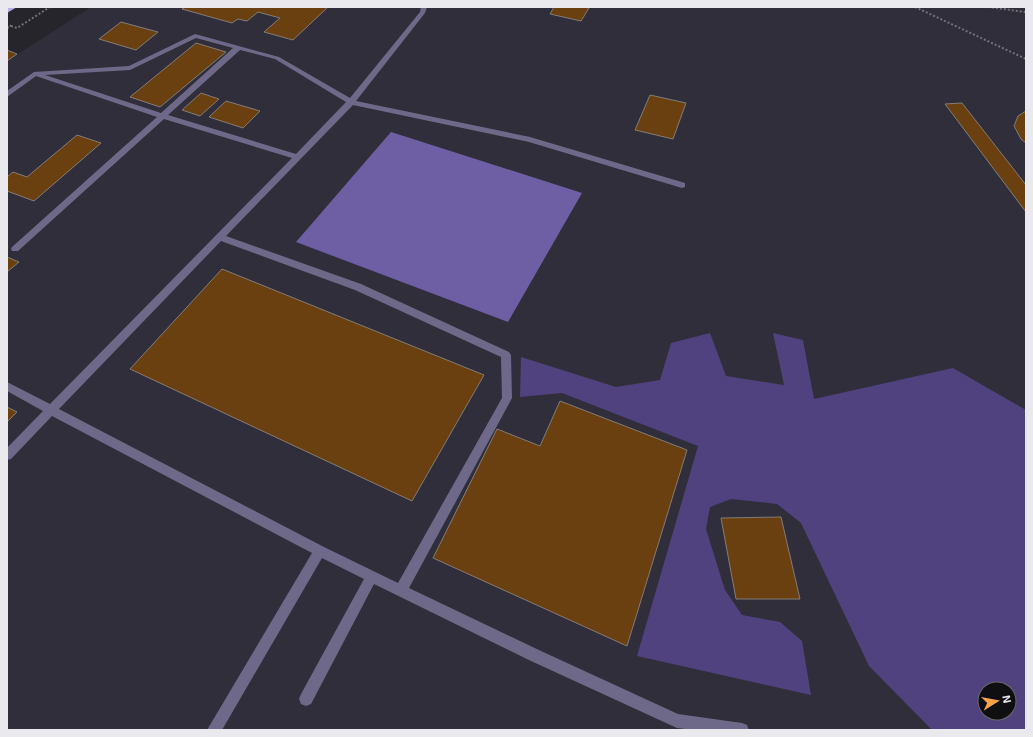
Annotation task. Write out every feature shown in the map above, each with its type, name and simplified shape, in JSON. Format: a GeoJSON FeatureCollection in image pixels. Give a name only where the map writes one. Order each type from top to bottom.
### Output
{"type":"FeatureCollection","features":[{"type":"Feature","properties":{"kind":"main road"},"geometry":{"type":"LineString","coordinates":[[7,12],[14,7]]}},
{"type":"Feature","properties":{"kind":"street"},"geometry":{"type":"LineString","coordinates":[[7,455],[351,102],[423,12],[424,7]]}},
{"type":"Feature","properties":{"kind":"street"},"geometry":{"type":"LineString","coordinates":[[7,95],[34,74],[130,68],[195,36],[277,58],[351,102],[530,140],[682,185]]}},
{"type":"Feature","properties":{"kind":"street"},"geometry":{"type":"LineString","coordinates":[[16,249],[238,48]]}},
{"type":"Feature","properties":{"kind":"street"},"geometry":{"type":"LineString","coordinates":[[34,74],[162,116],[297,157]]}},
{"type":"Feature","properties":{"kind":"street"},"geometry":{"type":"LineString","coordinates":[[219,237],[358,288],[506,355],[507,398],[401,590]]}},
{"type":"Feature","properties":{"kind":"street"},"geometry":{"type":"LineString","coordinates":[[7,386],[320,551],[677,721],[742,730]]}},
{"type":"Feature","properties":{"kind":"street"},"geometry":{"type":"LineString","coordinates":[[214,730],[320,551]]}},
{"type":"Feature","properties":{"kind":"street"},"geometry":{"type":"LineString","coordinates":[[306,699],[372,576]]}},
{"type":"Feature","properties":{"kind":"path"},"geometry":{"type":"LineString","coordinates":[[11,26],[17,28],[50,7]]}},
{"type":"Feature","properties":{"kind":"path"},"geometry":{"type":"LineString","coordinates":[[916,7],[1026,58]]}},
{"type":"Feature","properties":{"kind":"path"},"geometry":{"type":"LineString","coordinates":[[988,7],[1026,12]]}},
{"type":"Feature","properties":{"kind":"shaded area"},"geometry":{"type":"Polygon","coordinates":[[[91,7],[1026,7],[1026,730],[7,730],[7,61],[91,7]]]}},
{"type":"Feature","properties":{"kind":"shaded area"},"geometry":{"type":"Polygon","coordinates":[[[391,132],[582,193],[508,322],[296,242],[391,132]]]}},
{"type":"Feature","properties":{"kind":"shaded area"},"geometry":{"type":"Polygon","coordinates":[[[710,333],[726,376],[784,385],[773,333],[803,340],[814,399],[953,368],[1026,410],[1026,730],[932,730],[869,666],[801,523],[777,504],[731,499],[710,507],[706,529],[725,590],[742,615],[780,622],[802,641],[811,695],[637,656],[698,446],[562,393],[520,397],[521,357],[616,387],[660,380],[671,343],[710,333]]]}},
{"type":"Feature","properties":{"kind":"building"},"geometry":{"type":"Polygon","coordinates":[[[185,7],[328,7],[293,40],[264,32],[280,18],[258,12],[247,21],[238,19],[232,23],[182,9],[185,7]]]}},
{"type":"Feature","properties":{"kind":"building"},"geometry":{"type":"Polygon","coordinates":[[[554,7],[589,8],[581,21],[550,14],[554,7]]]}},
{"type":"Feature","properties":{"kind":"building"},"geometry":{"type":"Polygon","coordinates":[[[121,22],[158,32],[136,50],[99,39],[121,22]]]}},
{"type":"Feature","properties":{"kind":"building"},"geometry":{"type":"Polygon","coordinates":[[[196,43],[226,52],[160,107],[130,97],[196,43]]]}},
{"type":"Feature","properties":{"kind":"building"},"geometry":{"type":"Polygon","coordinates":[[[7,50],[17,54],[7,61],[7,50]]]}},
{"type":"Feature","properties":{"kind":"building"},"geometry":{"type":"Polygon","coordinates":[[[201,93],[219,99],[200,116],[182,110],[201,93]]]}},
{"type":"Feature","properties":{"kind":"building"},"geometry":{"type":"Polygon","coordinates":[[[650,95],[686,103],[673,139],[635,130],[650,95]]]}},
{"type":"Feature","properties":{"kind":"building"},"geometry":{"type":"Polygon","coordinates":[[[226,101],[260,111],[243,128],[209,117],[226,101]]]}},
{"type":"Feature","properties":{"kind":"building"},"geometry":{"type":"Polygon","coordinates":[[[962,103],[1026,185],[1026,212],[945,104],[962,103]]]}},
{"type":"Feature","properties":{"kind":"building"},"geometry":{"type":"Polygon","coordinates":[[[1026,111],[1026,143],[1021,139],[1014,126],[1018,116],[1026,111]]]}},
{"type":"Feature","properties":{"kind":"building"},"geometry":{"type":"Polygon","coordinates":[[[77,135],[101,143],[34,201],[7,191],[7,177],[13,172],[27,177],[77,135]]]}},
{"type":"Feature","properties":{"kind":"building"},"geometry":{"type":"Polygon","coordinates":[[[7,257],[19,262],[7,272],[7,257]]]}},
{"type":"Feature","properties":{"kind":"building"},"geometry":{"type":"Polygon","coordinates":[[[222,269],[484,375],[412,501],[130,369],[222,269]]]}},
{"type":"Feature","properties":{"kind":"building"},"geometry":{"type":"Polygon","coordinates":[[[560,401],[687,450],[627,646],[433,558],[497,429],[540,446],[560,401]]]}},
{"type":"Feature","properties":{"kind":"building"},"geometry":{"type":"Polygon","coordinates":[[[7,407],[17,412],[7,422],[7,407]]]}},
{"type":"Feature","properties":{"kind":"building"},"geometry":{"type":"Polygon","coordinates":[[[781,517],[800,599],[736,599],[721,518],[781,517]]]}}]}
